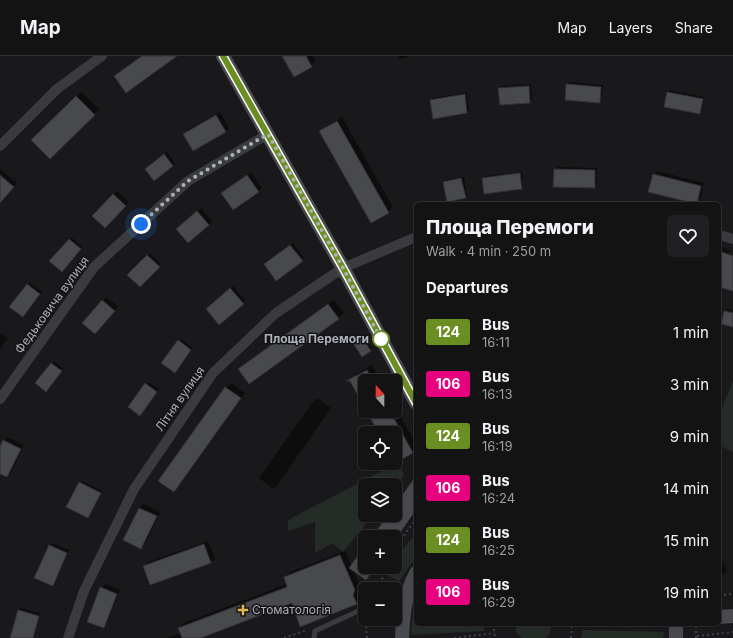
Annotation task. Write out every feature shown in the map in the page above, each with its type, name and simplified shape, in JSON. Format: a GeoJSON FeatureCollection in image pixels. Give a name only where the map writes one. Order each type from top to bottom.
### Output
{"type":"FeatureCollection","features":[{"type":"Feature","properties":{"kind":"main road"},"geometry":{"type":"LineString","coordinates":[[223,56],[343,268],[414,399]]}},
{"type":"Feature","properties":{"kind":"main road"},"geometry":{"type":"LineString","coordinates":[[402,638],[403,613],[411,582],[414,577]]}},
{"type":"Feature","properties":{"kind":"main road"},"geometry":{"type":"LineString","coordinates":[[721,617],[733,616]]}},
{"type":"Feature","properties":{"kind":"main road"},"geometry":{"type":"LineString","coordinates":[[676,626],[676,638]]}},
{"type":"Feature","properties":{"kind":"street"},"geometry":{"type":"LineString","coordinates":[[0,146],[57,89],[102,56]]}},
{"type":"Feature","properties":{"kind":"street","name":"Федьковича вулиця"},"geometry":{"type":"LineString","coordinates":[[0,400],[94,267],[188,181],[268,134]]}},
{"type":"Feature","properties":{"kind":"street"},"geometry":{"type":"LineString","coordinates":[[721,236],[733,239]]}},
{"type":"Feature","properties":{"kind":"street","name":"Літня вулиця"},"geometry":{"type":"LineString","coordinates":[[68,638],[84,591],[134,489],[213,372],[276,313],[343,268],[414,238]]}},
{"type":"Feature","properties":{"kind":"lane"},"geometry":{"type":"LineString","coordinates":[[402,592],[409,589]]}},
{"type":"Feature","properties":{"kind":"lane"},"geometry":{"type":"LineString","coordinates":[[314,638],[315,631],[358,611]]}},
{"type":"Feature","properties":{"kind":"path"},"geometry":{"type":"LineString","coordinates":[[402,538],[414,522]]}},
{"type":"Feature","properties":{"kind":"path"},"geometry":{"type":"LineString","coordinates":[[721,595],[733,594]]}},
{"type":"Feature","properties":{"kind":"path"},"geometry":{"type":"LineString","coordinates":[[367,626],[367,638]]}},
{"type":"Feature","properties":{"kind":"path"},"geometry":{"type":"LineString","coordinates":[[494,626],[496,638]]}},
{"type":"Feature","properties":{"kind":"path"},"geometry":{"type":"LineString","coordinates":[[570,638],[573,626]]}},
{"type":"Feature","properties":{"kind":"path"},"geometry":{"type":"LineString","coordinates":[[696,626],[696,637],[733,632]]}},
{"type":"Feature","properties":{"kind":"path"},"geometry":{"type":"LineString","coordinates":[[454,638],[494,633]]}},
{"type":"Feature","properties":{"kind":"shaded area"},"geometry":{"type":"Polygon","coordinates":[[[733,381],[733,452],[721,446],[721,411],[733,381]]]}},
{"type":"Feature","properties":{"kind":"shaded area"},"geometry":{"type":"Polygon","coordinates":[[[384,470],[402,470],[404,475],[402,478],[368,478],[384,470]]]}},
{"type":"Feature","properties":{"kind":"shaded area"},"geometry":{"type":"Polygon","coordinates":[[[358,483],[358,522],[367,522],[361,530],[358,530],[358,534],[343,552],[332,543],[315,553],[315,522],[288,531],[288,520],[358,483]]]}},
{"type":"Feature","properties":{"kind":"shaded area"},"geometry":{"type":"Polygon","coordinates":[[[414,536],[414,560],[399,581],[387,575],[402,574],[402,551],[414,536]]]}},
{"type":"Feature","properties":{"kind":"shaded area"},"geometry":{"type":"Polygon","coordinates":[[[414,612],[414,626],[485,626],[484,631],[411,635],[414,612]]]}},
{"type":"Feature","properties":{"kind":"shaded area"},"geometry":{"type":"Polygon","coordinates":[[[516,626],[551,626],[546,638],[521,638],[516,631],[516,626]]]}},
{"type":"Feature","properties":{"kind":"shaded area"},"geometry":{"type":"Polygon","coordinates":[[[583,630],[664,632],[663,638],[581,638],[583,630]]]}},
{"type":"Feature","properties":{"kind":"building"},"geometry":{"type":"Polygon","coordinates":[[[142,56],[177,56],[126,93],[114,76],[142,56]]]}},
{"type":"Feature","properties":{"kind":"building"},"geometry":{"type":"Polygon","coordinates":[[[282,56],[306,56],[312,67],[294,77],[282,56]]]}},
{"type":"Feature","properties":{"kind":"building"},"geometry":{"type":"Polygon","coordinates":[[[566,84],[601,87],[600,103],[565,100],[566,84]]]}},
{"type":"Feature","properties":{"kind":"building"},"geometry":{"type":"Polygon","coordinates":[[[529,86],[530,103],[500,105],[498,88],[529,86]]]}},
{"type":"Feature","properties":{"kind":"building"},"geometry":{"type":"Polygon","coordinates":[[[667,92],[703,99],[700,114],[664,107],[667,92]]]}},
{"type":"Feature","properties":{"kind":"building"},"geometry":{"type":"Polygon","coordinates":[[[465,94],[467,113],[433,119],[430,100],[465,94]]]}},
{"type":"Feature","properties":{"kind":"building"},"geometry":{"type":"Polygon","coordinates":[[[76,96],[95,115],[50,159],[31,140],[76,96]]]}},
{"type":"Feature","properties":{"kind":"building"},"geometry":{"type":"Polygon","coordinates":[[[216,115],[226,132],[193,151],[183,134],[216,115]]]}},
{"type":"Feature","properties":{"kind":"building"},"geometry":{"type":"Polygon","coordinates":[[[337,121],[389,213],[371,223],[319,131],[337,121]]]}},
{"type":"Feature","properties":{"kind":"building"},"geometry":{"type":"Polygon","coordinates":[[[164,154],[173,166],[154,181],[145,169],[164,154]]]}},
{"type":"Feature","properties":{"kind":"building"},"geometry":{"type":"Polygon","coordinates":[[[554,169],[595,170],[595,188],[553,187],[554,169]]]}},
{"type":"Feature","properties":{"kind":"building"},"geometry":{"type":"Polygon","coordinates":[[[520,173],[522,189],[484,194],[482,178],[520,173]]]}},
{"type":"Feature","properties":{"kind":"building"},"geometry":{"type":"Polygon","coordinates":[[[653,174],[701,186],[697,202],[689,202],[648,192],[653,174]]]}},
{"type":"Feature","properties":{"kind":"building"},"geometry":{"type":"Polygon","coordinates":[[[0,175],[14,187],[0,203],[0,175]]]}},
{"type":"Feature","properties":{"kind":"building"},"geometry":{"type":"Polygon","coordinates":[[[247,175],[259,192],[233,210],[221,193],[247,175]]]}},
{"type":"Feature","properties":{"kind":"building"},"geometry":{"type":"Polygon","coordinates":[[[461,178],[466,198],[447,202],[443,182],[461,178]]]}},
{"type":"Feature","properties":{"kind":"building"},"geometry":{"type":"Polygon","coordinates":[[[113,194],[126,206],[105,228],[92,216],[113,194]]]}},
{"type":"Feature","properties":{"kind":"building"},"geometry":{"type":"Polygon","coordinates":[[[197,211],[209,225],[188,243],[176,229],[197,211]]]}},
{"type":"Feature","properties":{"kind":"building"},"geometry":{"type":"Polygon","coordinates":[[[69,239],[81,249],[62,272],[49,261],[69,239]]]}},
{"type":"Feature","properties":{"kind":"building"},"geometry":{"type":"Polygon","coordinates":[[[290,245],[303,261],[276,281],[264,264],[290,245]]]}},
{"type":"Feature","properties":{"kind":"building"},"geometry":{"type":"Polygon","coordinates":[[[721,252],[733,256],[733,291],[721,288],[721,252]]]}},
{"type":"Feature","properties":{"kind":"building"},"geometry":{"type":"Polygon","coordinates":[[[147,255],[160,267],[140,287],[127,275],[147,255]]]}},
{"type":"Feature","properties":{"kind":"building"},"geometry":{"type":"Polygon","coordinates":[[[27,284],[40,294],[23,317],[9,307],[27,284]]]}},
{"type":"Feature","properties":{"kind":"building"},"geometry":{"type":"Polygon","coordinates":[[[230,288],[244,304],[219,325],[206,309],[230,288]]]}},
{"type":"Feature","properties":{"kind":"building"},"geometry":{"type":"Polygon","coordinates":[[[102,300],[115,311],[95,334],[82,323],[102,300]]]}},
{"type":"Feature","properties":{"kind":"building"},"geometry":{"type":"Polygon","coordinates":[[[328,304],[339,319],[249,384],[238,369],[328,304]]]}},
{"type":"Feature","properties":{"kind":"building"},"geometry":{"type":"Polygon","coordinates":[[[724,311],[733,313],[733,327],[721,324],[724,311]]]}},
{"type":"Feature","properties":{"kind":"building"},"geometry":{"type":"Polygon","coordinates":[[[357,336],[363,339],[371,351],[362,357],[351,340],[357,336]]]}},
{"type":"Feature","properties":{"kind":"building"},"geometry":{"type":"Polygon","coordinates":[[[178,340],[191,350],[175,373],[161,363],[178,340]]]}},
{"type":"Feature","properties":{"kind":"building"},"geometry":{"type":"Polygon","coordinates":[[[51,363],[62,371],[46,392],[35,383],[51,363]]]}},
{"type":"Feature","properties":{"kind":"building"},"geometry":{"type":"Polygon","coordinates":[[[367,370],[369,374],[359,374],[367,370]]]}},
{"type":"Feature","properties":{"kind":"building"},"geometry":{"type":"Polygon","coordinates":[[[358,375],[358,396],[350,381],[346,381],[358,375]]]}},
{"type":"Feature","properties":{"kind":"building"},"geometry":{"type":"Polygon","coordinates":[[[145,383],[157,392],[140,416],[128,407],[145,383]]]}},
{"type":"Feature","properties":{"kind":"building"},"geometry":{"type":"Polygon","coordinates":[[[225,387],[241,398],[174,492],[158,481],[225,387]]]}},
{"type":"Feature","properties":{"kind":"building"},"geometry":{"type":"Polygon","coordinates":[[[370,418],[394,418],[398,426],[375,426],[370,418]]]}},
{"type":"Feature","properties":{"kind":"building"},"geometry":{"type":"Polygon","coordinates":[[[402,433],[413,453],[402,459],[402,433]]]}},
{"type":"Feature","properties":{"kind":"building"},"geometry":{"type":"Polygon","coordinates":[[[3,440],[21,449],[7,477],[0,474],[0,446],[3,440]]]}},
{"type":"Feature","properties":{"kind":"building"},"geometry":{"type":"Polygon","coordinates":[[[414,479],[414,513],[402,530],[377,530],[383,522],[402,522],[402,495],[414,479]]]}},
{"type":"Feature","properties":{"kind":"building"},"geometry":{"type":"Polygon","coordinates":[[[79,482],[101,493],[88,518],[66,507],[79,482]]]}},
{"type":"Feature","properties":{"kind":"building"},"geometry":{"type":"Polygon","coordinates":[[[139,508],[157,516],[141,549],[123,540],[139,508]]]}},
{"type":"Feature","properties":{"kind":"building"},"geometry":{"type":"Polygon","coordinates":[[[204,544],[211,563],[150,585],[143,566],[204,544]]]}},
{"type":"Feature","properties":{"kind":"building"},"geometry":{"type":"Polygon","coordinates":[[[49,545],[67,553],[53,586],[34,578],[49,545]]]}},
{"type":"Feature","properties":{"kind":"building"},"geometry":{"type":"Polygon","coordinates":[[[340,555],[355,590],[353,595],[357,604],[300,627],[292,603],[201,638],[182,638],[178,628],[287,587],[284,577],[340,555]]]}},
{"type":"Feature","properties":{"kind":"building"},"geometry":{"type":"Polygon","coordinates":[[[358,556],[358,574],[370,574],[366,580],[349,568],[358,556]]]}},
{"type":"Feature","properties":{"kind":"building"},"geometry":{"type":"Polygon","coordinates":[[[100,587],[117,594],[104,628],[87,622],[100,587]]]}},
{"type":"Feature","properties":{"kind":"building"},"geometry":{"type":"Polygon","coordinates":[[[18,610],[39,616],[33,638],[10,638],[18,610]]]}},
{"type":"Feature","properties":{"kind":"bus line","name":"124"},"geometry":{"type":"LineString","coordinates":[[223,56],[343,268],[414,399]]}},
{"type":"Feature","properties":{"kind":"place","name":"Площа Перемоги"},"geometry":{"type":"Point","coordinates":[381,339]}},
{"type":"Feature","properties":{"kind":"place","name":"Стоматологія"},"geometry":{"type":"Point","coordinates":[243,610]}},
{"type":"Feature","properties":{"kind":"route"},"geometry":{"type":"LineString","coordinates":[[141,224],[188,181],[268,134],[381,339]]}}]}
